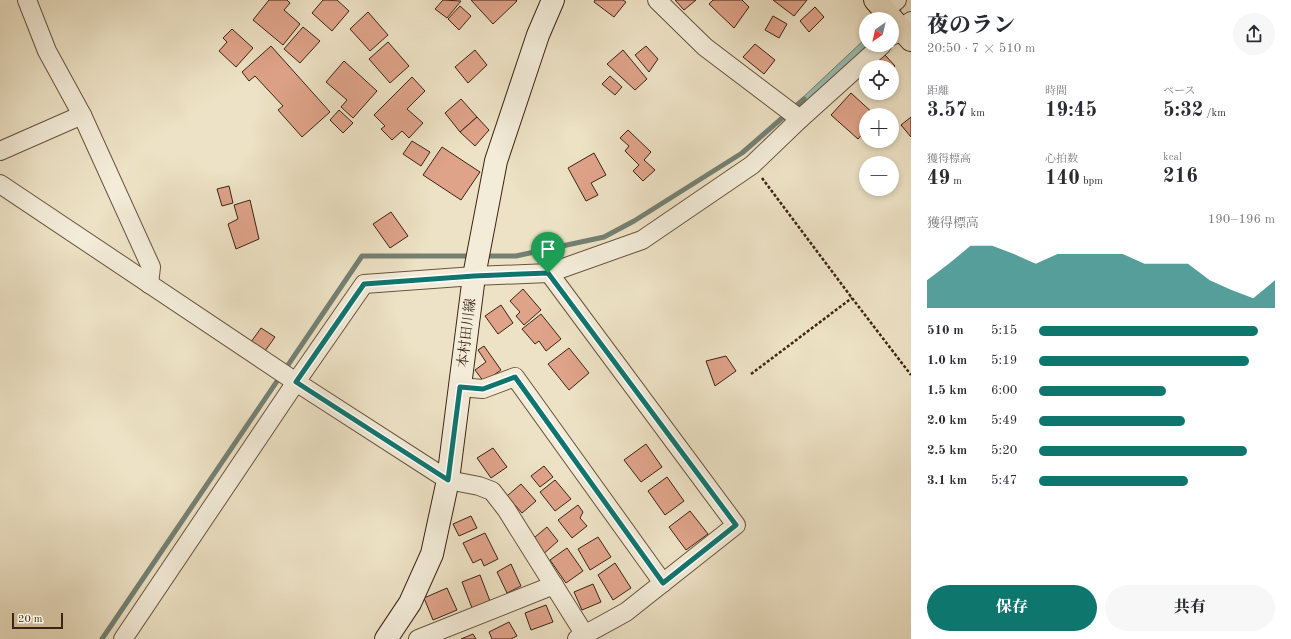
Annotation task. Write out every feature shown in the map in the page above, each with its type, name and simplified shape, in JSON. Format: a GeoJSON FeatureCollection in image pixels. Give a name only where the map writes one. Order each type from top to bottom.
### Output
{"type":"FeatureCollection","features":[{"type":"Feature","properties":{"kind":"main road","name":"本村田川線"},"geometry":{"type":"LineString","coordinates":[[386,639],[410,603],[432,554],[448,480],[474,276],[496,161],[538,35],[553,0]]}},
{"type":"Feature","properties":{"kind":"street"},"geometry":{"type":"LineString","coordinates":[[27,0],[47,51],[82,115],[150,267],[149,284]]}},
{"type":"Feature","properties":{"kind":"street"},"geometry":{"type":"LineString","coordinates":[[657,0],[705,47],[800,119]]}},
{"type":"Feature","properties":{"kind":"street"},"geometry":{"type":"LineString","coordinates":[[123,639],[296,382],[364,284],[474,276],[548,273],[642,240],[752,165],[874,52]]}},
{"type":"Feature","properties":{"kind":"street"},"geometry":{"type":"LineString","coordinates":[[0,151],[82,115]]}},
{"type":"Feature","properties":{"kind":"street"},"geometry":{"type":"LineString","coordinates":[[0,184],[296,382],[448,480],[479,486],[492,491],[506,509],[554,585],[581,637],[626,612],[736,525],[548,273]]}},
{"type":"Feature","properties":{"kind":"street"},"geometry":{"type":"LineString","coordinates":[[460,387],[483,389],[515,377],[663,583]]}},
{"type":"Feature","properties":{"kind":"street"},"geometry":{"type":"LineString","coordinates":[[418,639],[554,585]]}},
{"type":"Feature","properties":{"kind":"path"},"geometry":{"type":"LineString","coordinates":[[752,165],[911,375]]}},
{"type":"Feature","properties":{"kind":"path"},"geometry":{"type":"LineString","coordinates":[[751,374],[852,298]]}},
{"type":"Feature","properties":{"kind":"water"},"geometry":{"type":"Polygon","coordinates":[[[859,45],[859,52],[862,52],[802,107],[799,101],[859,45]]]}},
{"type":"Feature","properties":{"kind":"building"},"geometry":{"type":"Polygon","coordinates":[[[269,0],[287,0],[290,3],[284,10],[300,24],[283,45],[253,20],[269,0]]]}},
{"type":"Feature","properties":{"kind":"building"},"geometry":{"type":"Polygon","coordinates":[[[323,0],[337,0],[349,11],[332,31],[312,13],[323,0]]]}},
{"type":"Feature","properties":{"kind":"building"},"geometry":{"type":"Polygon","coordinates":[[[443,0],[461,1],[447,18],[435,9],[443,0]]]}},
{"type":"Feature","properties":{"kind":"building"},"geometry":{"type":"Polygon","coordinates":[[[471,0],[516,0],[517,1],[493,24],[471,0]]]}},
{"type":"Feature","properties":{"kind":"building"},"geometry":{"type":"Polygon","coordinates":[[[595,0],[623,0],[626,2],[614,17],[594,2],[595,0]]]}},
{"type":"Feature","properties":{"kind":"building"},"geometry":{"type":"Polygon","coordinates":[[[675,0],[696,0],[684,10],[675,0]]]}},
{"type":"Feature","properties":{"kind":"building"},"geometry":{"type":"Polygon","coordinates":[[[713,0],[742,0],[749,7],[734,28],[709,4],[713,0]]]}},
{"type":"Feature","properties":{"kind":"building"},"geometry":{"type":"Polygon","coordinates":[[[773,0],[807,0],[794,16],[773,0]]]}},
{"type":"Feature","properties":{"kind":"building"},"geometry":{"type":"Polygon","coordinates":[[[460,6],[471,16],[459,30],[448,19],[460,6]]]}},
{"type":"Feature","properties":{"kind":"building"},"geometry":{"type":"Polygon","coordinates":[[[815,7],[824,17],[809,32],[800,21],[815,7]]]}},
{"type":"Feature","properties":{"kind":"building"},"geometry":{"type":"Polygon","coordinates":[[[368,12],[388,35],[370,51],[350,29],[368,12]]]}},
{"type":"Feature","properties":{"kind":"building"},"geometry":{"type":"Polygon","coordinates":[[[773,16],[787,24],[779,38],[765,30],[773,16]]]}},
{"type":"Feature","properties":{"kind":"building"},"geometry":{"type":"Polygon","coordinates":[[[303,27],[320,41],[300,63],[284,49],[303,27]]]}},
{"type":"Feature","properties":{"kind":"building"},"geometry":{"type":"Polygon","coordinates":[[[232,29],[253,48],[236,67],[219,51],[227,42],[223,38],[232,29]]]}},
{"type":"Feature","properties":{"kind":"building"},"geometry":{"type":"Polygon","coordinates":[[[388,42],[409,66],[390,83],[369,59],[388,42]]]}},
{"type":"Feature","properties":{"kind":"building"},"geometry":{"type":"Polygon","coordinates":[[[755,44],[775,60],[764,74],[743,57],[755,44]]]}},
{"type":"Feature","properties":{"kind":"building"},"geometry":{"type":"Polygon","coordinates":[[[271,46],[330,112],[302,137],[278,110],[283,106],[255,76],[249,81],[242,72],[271,46]]]}},
{"type":"Feature","properties":{"kind":"building"},"geometry":{"type":"Polygon","coordinates":[[[646,46],[658,59],[649,72],[635,55],[646,46]]]}},
{"type":"Feature","properties":{"kind":"building"},"geometry":{"type":"Polygon","coordinates":[[[475,50],[487,65],[468,83],[455,67],[475,50]]]}},
{"type":"Feature","properties":{"kind":"building"},"geometry":{"type":"Polygon","coordinates":[[[623,50],[647,79],[635,90],[607,64],[623,50]]]}},
{"type":"Feature","properties":{"kind":"building"},"geometry":{"type":"Polygon","coordinates":[[[885,55],[890,60],[880,60],[885,55]]]}},
{"type":"Feature","properties":{"kind":"building"},"geometry":{"type":"Polygon","coordinates":[[[344,61],[377,91],[353,118],[341,107],[347,100],[326,82],[344,61]]]}},
{"type":"Feature","properties":{"kind":"building"},"geometry":{"type":"Polygon","coordinates":[[[610,76],[622,87],[615,95],[602,84],[610,76]]]}},
{"type":"Feature","properties":{"kind":"building"},"geometry":{"type":"Polygon","coordinates":[[[412,77],[425,91],[407,109],[423,123],[409,138],[402,131],[392,140],[381,129],[385,126],[374,115],[412,77]]]}},
{"type":"Feature","properties":{"kind":"building"},"geometry":{"type":"Polygon","coordinates":[[[851,93],[867,108],[859,108],[858,139],[831,115],[851,93]]]}},
{"type":"Feature","properties":{"kind":"building"},"geometry":{"type":"Polygon","coordinates":[[[461,99],[477,117],[460,132],[445,113],[461,99]]]}},
{"type":"Feature","properties":{"kind":"building"},"geometry":{"type":"Polygon","coordinates":[[[339,110],[353,123],[343,133],[330,120],[339,110]]]}},
{"type":"Feature","properties":{"kind":"building"},"geometry":{"type":"Polygon","coordinates":[[[477,117],[489,130],[475,146],[460,132],[477,117]]]}},
{"type":"Feature","properties":{"kind":"building"},"geometry":{"type":"Polygon","coordinates":[[[911,117],[911,137],[901,125],[911,117]]]}},
{"type":"Feature","properties":{"kind":"building"},"geometry":{"type":"Polygon","coordinates":[[[628,130],[651,152],[644,160],[655,170],[643,181],[633,171],[639,165],[625,151],[629,146],[620,138],[628,130]]]}},
{"type":"Feature","properties":{"kind":"building"},"geometry":{"type":"Polygon","coordinates":[[[412,141],[430,152],[421,166],[403,154],[412,141]]]}},
{"type":"Feature","properties":{"kind":"building"},"geometry":{"type":"Polygon","coordinates":[[[442,147],[480,172],[461,200],[423,175],[442,147]]]}},
{"type":"Feature","properties":{"kind":"building"},"geometry":{"type":"Polygon","coordinates":[[[594,153],[606,175],[591,183],[598,195],[586,201],[568,168],[594,153]]]}},
{"type":"Feature","properties":{"kind":"building"},"geometry":{"type":"Polygon","coordinates":[[[229,186],[233,203],[222,206],[217,189],[229,186]]]}},
{"type":"Feature","properties":{"kind":"building"},"geometry":{"type":"Polygon","coordinates":[[[250,200],[259,239],[236,249],[228,224],[238,219],[234,205],[250,200]]]}},
{"type":"Feature","properties":{"kind":"building"},"geometry":{"type":"Polygon","coordinates":[[[391,212],[408,236],[390,248],[373,224],[391,212]]]}},
{"type":"Feature","properties":{"kind":"building"},"geometry":{"type":"Polygon","coordinates":[[[523,289],[541,310],[524,325],[516,316],[520,312],[510,301],[523,289]]]}},
{"type":"Feature","properties":{"kind":"building"},"geometry":{"type":"Polygon","coordinates":[[[501,305],[513,323],[498,334],[485,316],[501,305]]]}},
{"type":"Feature","properties":{"kind":"building"},"geometry":{"type":"Polygon","coordinates":[[[541,314],[561,339],[546,351],[539,341],[535,344],[522,329],[541,314]]]}},
{"type":"Feature","properties":{"kind":"building"},"geometry":{"type":"Polygon","coordinates":[[[261,328],[275,337],[265,351],[251,342],[261,328]]]}},
{"type":"Feature","properties":{"kind":"building"},"geometry":{"type":"Polygon","coordinates":[[[484,346],[501,370],[484,382],[475,370],[486,362],[478,350],[484,346]]]}},
{"type":"Feature","properties":{"kind":"building"},"geometry":{"type":"Polygon","coordinates":[[[569,348],[589,373],[569,390],[548,364],[569,348]]]}},
{"type":"Feature","properties":{"kind":"building"},"geometry":{"type":"Polygon","coordinates":[[[726,356],[736,371],[715,386],[706,361],[726,356]]]}},
{"type":"Feature","properties":{"kind":"building"},"geometry":{"type":"Polygon","coordinates":[[[646,444],[662,467],[641,482],[624,460],[646,444]]]}},
{"type":"Feature","properties":{"kind":"building"},"geometry":{"type":"Polygon","coordinates":[[[493,448],[507,467],[491,478],[477,458],[493,448]]]}},
{"type":"Feature","properties":{"kind":"building"},"geometry":{"type":"Polygon","coordinates":[[[544,466],[553,477],[540,487],[531,476],[544,466]]]}},
{"type":"Feature","properties":{"kind":"building"},"geometry":{"type":"Polygon","coordinates":[[[667,477],[684,501],[665,515],[648,491],[667,477]]]}},
{"type":"Feature","properties":{"kind":"building"},"geometry":{"type":"Polygon","coordinates":[[[555,480],[571,499],[555,511],[540,492],[555,480]]]}},
{"type":"Feature","properties":{"kind":"building"},"geometry":{"type":"Polygon","coordinates":[[[521,484],[536,501],[522,513],[507,496],[521,484]]]}},
{"type":"Feature","properties":{"kind":"building"},"geometry":{"type":"Polygon","coordinates":[[[578,505],[583,512],[580,518],[587,526],[572,538],[558,520],[578,505]]]}},
{"type":"Feature","properties":{"kind":"building"},"geometry":{"type":"Polygon","coordinates":[[[690,511],[708,534],[686,550],[669,527],[690,511]]]}},
{"type":"Feature","properties":{"kind":"building"},"geometry":{"type":"Polygon","coordinates":[[[471,516],[477,528],[459,536],[453,524],[471,516]]]}},
{"type":"Feature","properties":{"kind":"building"},"geometry":{"type":"Polygon","coordinates":[[[547,527],[558,541],[541,556],[529,542],[547,527]]]}},
{"type":"Feature","properties":{"kind":"building"},"geometry":{"type":"Polygon","coordinates":[[[485,533],[498,559],[484,566],[481,559],[473,563],[463,543],[485,533]]]}},
{"type":"Feature","properties":{"kind":"building"},"geometry":{"type":"Polygon","coordinates":[[[598,537],[611,557],[590,570],[578,549],[598,537]]]}},
{"type":"Feature","properties":{"kind":"building"},"geometry":{"type":"Polygon","coordinates":[[[567,548],[583,571],[566,583],[550,560],[567,548]]]}},
{"type":"Feature","properties":{"kind":"building"},"geometry":{"type":"Polygon","coordinates":[[[615,563],[631,588],[613,600],[598,575],[615,563]]]}},
{"type":"Feature","properties":{"kind":"building"},"geometry":{"type":"Polygon","coordinates":[[[511,564],[521,586],[507,593],[497,572],[511,564]]]}},
{"type":"Feature","properties":{"kind":"building"},"geometry":{"type":"Polygon","coordinates":[[[480,575],[490,601],[472,608],[462,582],[480,575]]]}},
{"type":"Feature","properties":{"kind":"building"},"geometry":{"type":"Polygon","coordinates":[[[593,584],[601,602],[582,610],[574,592],[593,584]]]}},
{"type":"Feature","properties":{"kind":"building"},"geometry":{"type":"Polygon","coordinates":[[[447,588],[457,610],[433,620],[424,598],[447,588]]]}},
{"type":"Feature","properties":{"kind":"building"},"geometry":{"type":"Polygon","coordinates":[[[546,605],[553,622],[531,630],[525,613],[546,605]]]}},
{"type":"Feature","properties":{"kind":"building"},"geometry":{"type":"Polygon","coordinates":[[[509,622],[517,636],[511,639],[492,639],[489,632],[509,622]]]}},
{"type":"Feature","properties":{"kind":"building"},"geometry":{"type":"Polygon","coordinates":[[[473,634],[476,639],[461,639],[473,634]]]}},
{"type":"Feature","properties":{"kind":"waterway"},"geometry":{"type":"LineString","coordinates":[[484,256],[516,256],[604,237],[634,221],[742,153],[804,99]]}},
{"type":"Feature","properties":{"kind":"waterway"},"geometry":{"type":"LineString","coordinates":[[102,639],[362,256],[474,256]]}},
{"type":"Feature","properties":{"kind":"route"},"geometry":{"type":"LineString","coordinates":[[548,273],[736,525],[663,583],[515,377],[483,389],[460,387],[448,480],[296,382],[364,284],[474,276],[548,273]]}}]}
